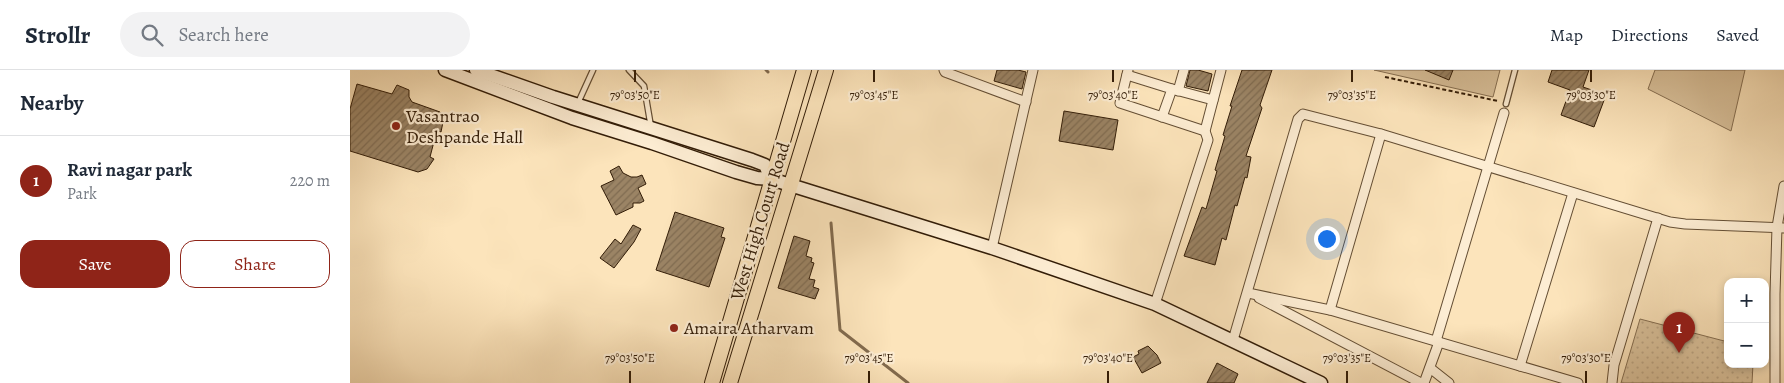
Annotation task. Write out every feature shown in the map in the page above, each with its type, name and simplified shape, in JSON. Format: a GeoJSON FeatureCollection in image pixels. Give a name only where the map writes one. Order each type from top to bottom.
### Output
{"type":"FeatureCollection","features":[{"type":"Feature","properties":{"kind":"main road"},"geometry":{"type":"LineString","coordinates":[[445,70],[572,118],[750,176],[771,179],[992,248],[1155,304],[1321,383]]}},
{"type":"Feature","properties":{"kind":"main road"},"geometry":{"type":"LineString","coordinates":[[476,70],[577,105],[752,160],[765,166],[771,179]]}},
{"type":"Feature","properties":{"kind":"main road","name":"West High Court Road"},"geometry":{"type":"LineString","coordinates":[[712,383],[804,70]]}},
{"type":"Feature","properties":{"kind":"main road","name":"West High Court Road"},"geometry":{"type":"LineString","coordinates":[[730,383],[826,70]]}},
{"type":"Feature","properties":{"kind":"street"},"geometry":{"type":"LineString","coordinates":[[944,70],[1026,102]]}},
{"type":"Feature","properties":{"kind":"street"},"geometry":{"type":"LineString","coordinates":[[992,248],[1033,70]]}},
{"type":"Feature","properties":{"kind":"street"},"geometry":{"type":"LineString","coordinates":[[1162,117],[1184,70]]}},
{"type":"Feature","properties":{"kind":"street"},"geometry":{"type":"LineString","coordinates":[[1155,304],[1208,140],[1205,131],[1219,71]]}},
{"type":"Feature","properties":{"kind":"street"},"geometry":{"type":"LineString","coordinates":[[1205,131],[1120,103],[1127,72],[1175,90],[1213,100]]}},
{"type":"Feature","properties":{"kind":"street"},"geometry":{"type":"LineString","coordinates":[[1251,294],[1422,383],[1430,368],[1505,108]]}},
{"type":"Feature","properties":{"kind":"street"},"geometry":{"type":"LineString","coordinates":[[1233,340],[1251,294],[1298,119],[1303,114],[1381,134],[1670,222],[1780,228]]}},
{"type":"Feature","properties":{"kind":"street"},"geometry":{"type":"LineString","coordinates":[[1330,310],[1381,134]]}},
{"type":"Feature","properties":{"kind":"street"},"geometry":{"type":"LineString","coordinates":[[1775,383],[1774,360],[1780,228],[1784,186]]}},
{"type":"Feature","properties":{"kind":"street"},"geometry":{"type":"LineString","coordinates":[[1520,366],[1574,193]]}},
{"type":"Feature","properties":{"kind":"street"},"geometry":{"type":"LineString","coordinates":[[1612,383],[1614,365],[1658,218]]}},
{"type":"Feature","properties":{"kind":"street"},"geometry":{"type":"LineString","coordinates":[[1251,294],[1330,310],[1578,383]]}},
{"type":"Feature","properties":{"kind":"street"},"geometry":{"type":"LineString","coordinates":[[1774,360],[1784,360]]}},
{"type":"Feature","properties":{"kind":"street"},"geometry":{"type":"LineString","coordinates":[[1430,368],[1449,383]]}},
{"type":"Feature","properties":{"kind":"lane"},"geometry":{"type":"LineString","coordinates":[[577,105],[593,70]]}},
{"type":"Feature","properties":{"kind":"lane"},"geometry":{"type":"LineString","coordinates":[[630,70],[644,86],[652,128]]}},
{"type":"Feature","properties":{"kind":"lane"},"geometry":{"type":"LineString","coordinates":[[1505,108],[1515,70]]}},
{"type":"Feature","properties":{"kind":"path"},"geometry":{"type":"LineString","coordinates":[[1385,77],[1481,97],[1505,108]]}},
{"type":"Feature","properties":{"kind":"shaded area"},"geometry":{"type":"Polygon","coordinates":[[[1374,70],[1500,70],[1493,97],[1374,70]]]}},
{"type":"Feature","properties":{"kind":"shaded area"},"geometry":{"type":"Polygon","coordinates":[[[1655,70],[1745,70],[1731,131],[1648,89],[1655,70]]]}},
{"type":"Feature","properties":{"kind":"shaded area"},"geometry":{"type":"Polygon","coordinates":[[[1640,319],[1724,341],[1724,368],[1753,368],[1752,383],[1621,383],[1640,319]]]}},
{"type":"Feature","properties":{"kind":"building"},"geometry":{"type":"Polygon","coordinates":[[[997,70],[1026,72],[1022,89],[994,81],[997,70]]]}},
{"type":"Feature","properties":{"kind":"building"},"geometry":{"type":"Polygon","coordinates":[[[1190,70],[1212,74],[1208,91],[1186,86],[1190,70]]]}},
{"type":"Feature","properties":{"kind":"building"},"geometry":{"type":"Polygon","coordinates":[[[1242,70],[1272,70],[1246,156],[1251,157],[1247,178],[1245,177],[1237,206],[1235,205],[1226,240],[1222,238],[1215,265],[1184,256],[1202,207],[1206,209],[1217,171],[1215,170],[1232,106],[1230,106],[1242,70]]]}},
{"type":"Feature","properties":{"kind":"building"},"geometry":{"type":"Polygon","coordinates":[[[1425,70],[1453,70],[1449,80],[1425,70]]]}},
{"type":"Feature","properties":{"kind":"building"},"geometry":{"type":"Polygon","coordinates":[[[1552,70],[1589,70],[1583,87],[1606,95],[1594,127],[1561,115],[1570,90],[1548,82],[1552,70]]]}},
{"type":"Feature","properties":{"kind":"building","name":"Vasantrao Deshpande Hall"},"geometry":{"type":"Polygon","coordinates":[[[357,84],[392,94],[397,85],[409,90],[409,97],[412,102],[440,112],[443,122],[441,132],[437,130],[430,157],[434,159],[427,169],[418,172],[350,151],[350,109],[357,84]]]}},
{"type":"Feature","properties":{"kind":"building"},"geometry":{"type":"Polygon","coordinates":[[[1064,111],[1118,120],[1113,150],[1059,141],[1064,111]]]}},
{"type":"Feature","properties":{"kind":"building"},"geometry":{"type":"Polygon","coordinates":[[[619,166],[623,173],[631,177],[642,175],[646,184],[638,188],[644,201],[633,203],[633,207],[616,215],[601,186],[614,180],[610,171],[619,166]]]}},
{"type":"Feature","properties":{"kind":"building"},"geometry":{"type":"Polygon","coordinates":[[[675,212],[724,228],[721,237],[725,238],[709,287],[656,270],[675,212]]]}},
{"type":"Feature","properties":{"kind":"building"},"geometry":{"type":"Polygon","coordinates":[[[633,225],[641,229],[634,242],[614,268],[600,258],[615,239],[621,244],[633,225]]]}},
{"type":"Feature","properties":{"kind":"building"},"geometry":{"type":"Polygon","coordinates":[[[794,236],[810,241],[806,256],[812,258],[811,262],[814,263],[809,279],[815,280],[813,287],[819,289],[815,299],[778,288],[794,236]]]}},
{"type":"Feature","properties":{"kind":"building"},"geometry":{"type":"Polygon","coordinates":[[[1148,346],[1157,355],[1161,363],[1142,373],[1133,357],[1139,354],[1138,351],[1148,346]]]}},
{"type":"Feature","properties":{"kind":"building"},"geometry":{"type":"Polygon","coordinates":[[[1217,363],[1238,374],[1234,383],[1207,383],[1217,363]]]}},
{"type":"Feature","properties":{"kind":"waterway"},"geometry":{"type":"LineString","coordinates":[[831,223],[840,330],[908,383]]}},
{"type":"Feature","properties":{"kind":"place","name":"Vasantrao Deshpande Hall"},"geometry":{"type":"Point","coordinates":[396,126]}},
{"type":"Feature","properties":{"kind":"place","name":"Amaira Atharvam"},"geometry":{"type":"Point","coordinates":[674,328]}},
{"type":"Feature","properties":{"kind":"place","name":"Ravi nagar park"},"geometry":{"type":"Point","coordinates":[1679,353]}}]}
